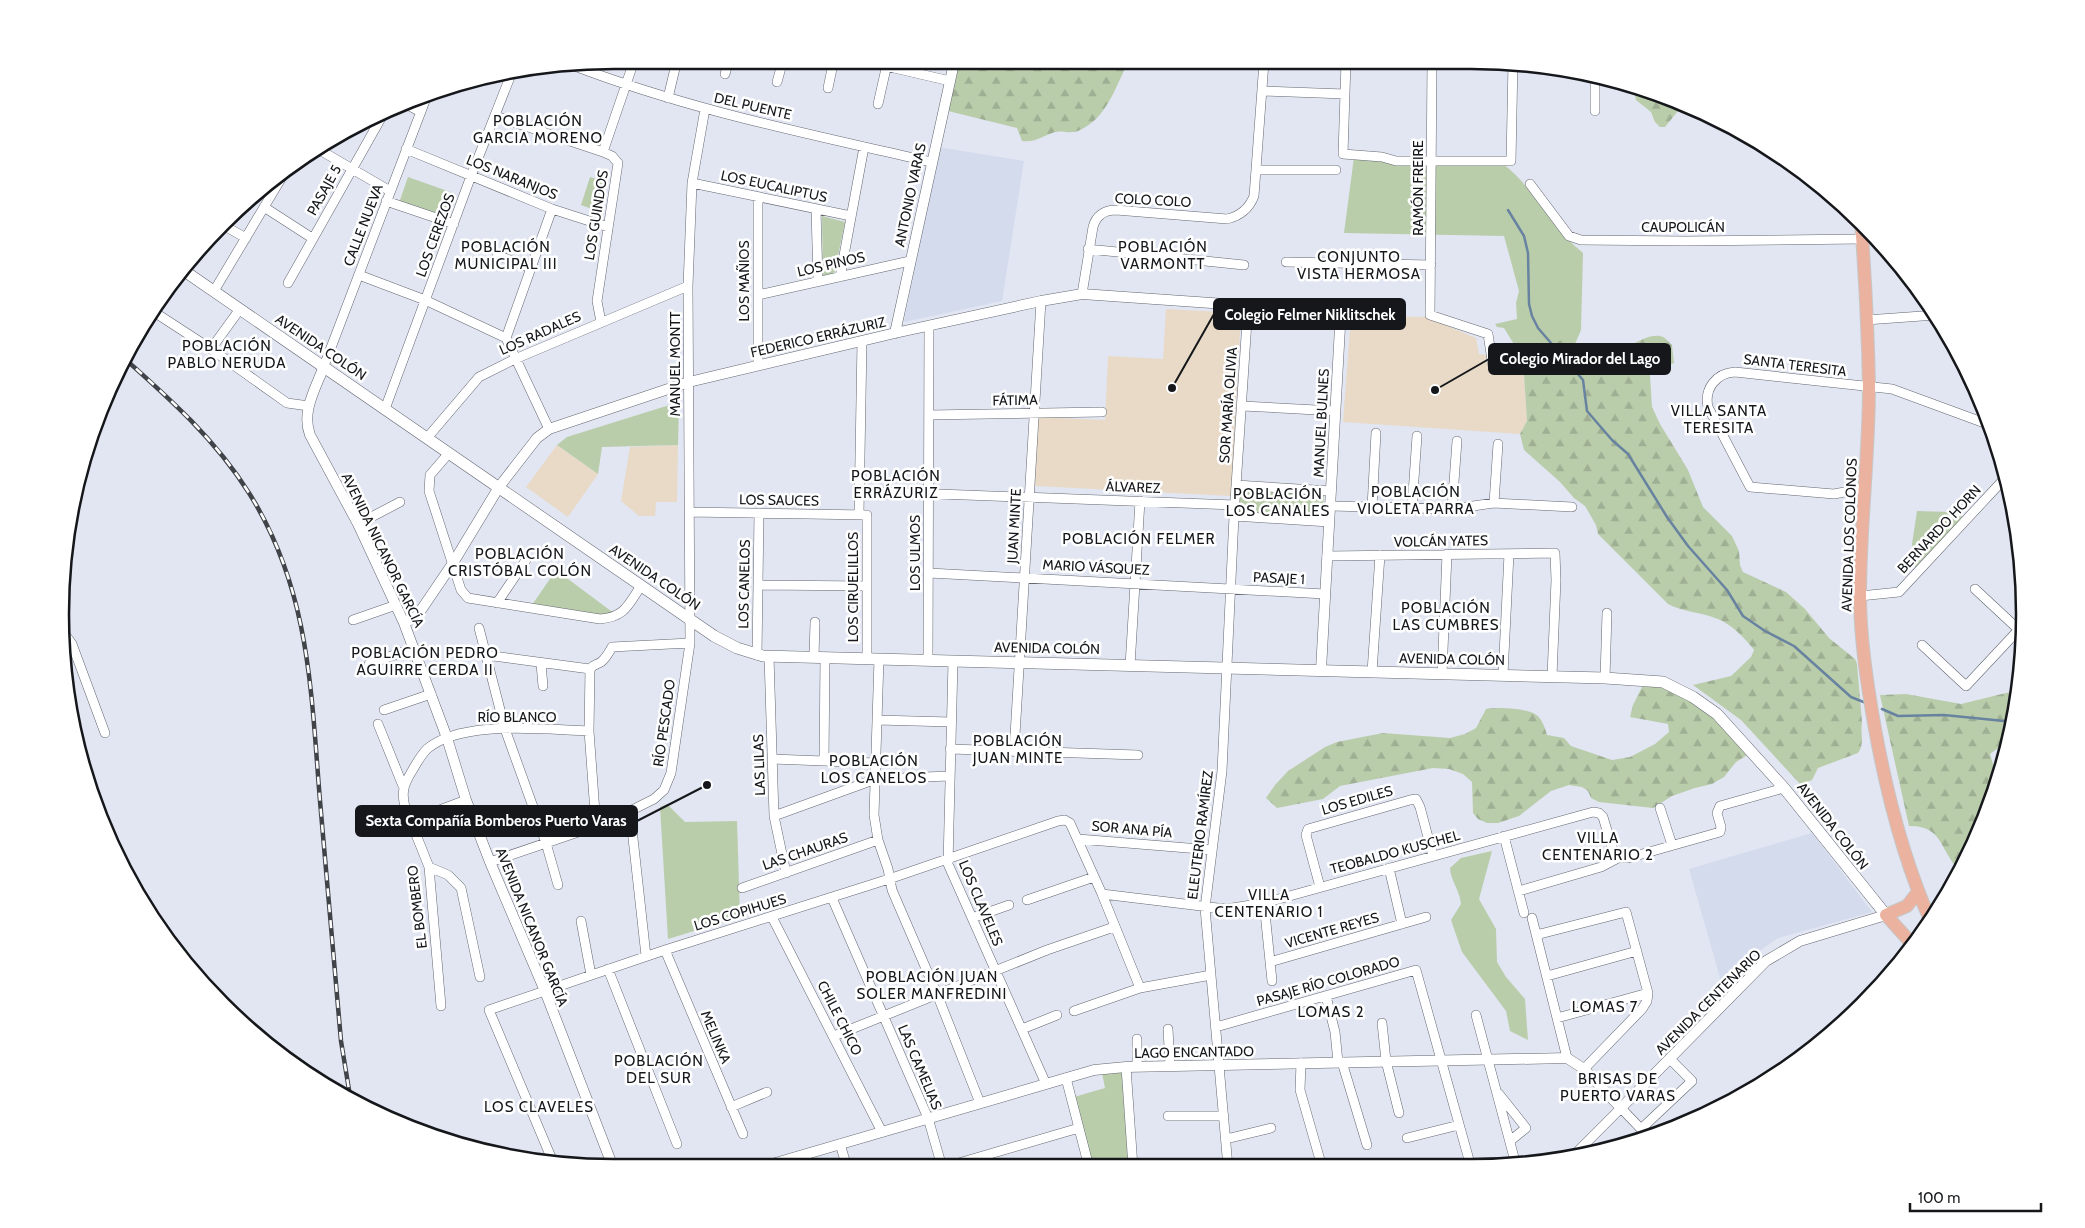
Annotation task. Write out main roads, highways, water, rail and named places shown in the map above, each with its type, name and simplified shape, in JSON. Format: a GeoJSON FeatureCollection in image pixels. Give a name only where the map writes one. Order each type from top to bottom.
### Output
{"type":"FeatureCollection","features":[{"type":"Feature","properties":{"kind":"main road","name":"AVENIDA LOS COLONOS"},"geometry":{"type":"LineString","coordinates":[[1862,233],[1869,388],[1860,596],[1867,677],[1879,750],[1896,822],[1918,892],[1927,912]]}},
{"type":"Feature","properties":{"kind":"main road","name":"AVENIDA COLÓN"},"geometry":{"type":"LineString","coordinates":[[188,273],[690,620],[725,643],[757,655],[1228,669],[1552,676],[1663,682],[1694,697],[1728,724],[1784,788],[1886,916],[1908,940]]}},
{"type":"Feature","properties":{"kind":"main road"},"geometry":{"type":"LineString","coordinates":[[1886,916],[1907,906],[1918,892]]}},
{"type":"Feature","properties":{"kind":"waterway"},"geometry":{"type":"LineString","coordinates":[[1508,210],[1524,236],[1528,253],[1529,304],[1532,316],[1538,328],[1583,380],[1587,411],[1612,440],[1628,454],[1667,517],[1688,546],[1727,590],[1743,616],[1765,631],[1794,646],[1851,697],[1866,703]]}},
{"type":"Feature","properties":{"kind":"waterway"},"geometry":{"type":"LineString","coordinates":[[1882,709],[1898,716],[1944,715],[2006,721]]}},
{"type":"Feature","properties":{"kind":"railway"},"geometry":{"type":"LineString","coordinates":[[130,363],[175,404],[207,437],[236,473],[269,530],[285,567],[296,604],[310,681],[341,1041],[349,1090]]}},
{"type":"Feature","properties":{"kind":"place","name":"Colegio Felmer Niklitschek"},"geometry":{"type":"Point","coordinates":[1172,388]}},
{"type":"Feature","properties":{"kind":"place","name":"Colegio Mirador del Lago"},"geometry":{"type":"Point","coordinates":[1435,390]}},
{"type":"Feature","properties":{"kind":"place","name":"Sexta Compañía Bomberos Puerto Varas"},"geometry":{"type":"Point","coordinates":[707,785]}},
{"type":"Feature","properties":{"kind":"district","name":"POBLACIÓN GARCIA MORENO"},"geometry":{"type":"Point","coordinates":[538,130]}},
{"type":"Feature","properties":{"kind":"district","name":"POBLACIÓN MUNICIPAL III"},"geometry":{"type":"Point","coordinates":[506,256]}},
{"type":"Feature","properties":{"kind":"district","name":"POBLACIÓN VARMONTT"},"geometry":{"type":"Point","coordinates":[1163,256]}},
{"type":"Feature","properties":{"kind":"district","name":"CONJUNTO VISTA HERMOSA"},"geometry":{"type":"Point","coordinates":[1359,266]}},
{"type":"Feature","properties":{"kind":"district","name":"POBLACIÓN PABLO NERUDA"},"geometry":{"type":"Point","coordinates":[227,354]}},
{"type":"Feature","properties":{"kind":"district","name":"VILLA SANTA TERESITA"},"geometry":{"type":"Point","coordinates":[1719,420]}},
{"type":"Feature","properties":{"kind":"district","name":"POBLACIÓN ERRÁZURIZ"},"geometry":{"type":"Point","coordinates":[896,484]}},
{"type":"Feature","properties":{"kind":"district","name":"POBLACIÓN VIOLETA PARRA"},"geometry":{"type":"Point","coordinates":[1416,500]}},
{"type":"Feature","properties":{"kind":"district","name":"POBLACIÓN LOS CANALES"},"geometry":{"type":"Point","coordinates":[1278,502]}},
{"type":"Feature","properties":{"kind":"district","name":"POBLACIÓN FELMER"},"geometry":{"type":"Point","coordinates":[1139,539]}},
{"type":"Feature","properties":{"kind":"district","name":"POBLACIÓN CRISTÓBAL COLÓN"},"geometry":{"type":"Point","coordinates":[520,562]}},
{"type":"Feature","properties":{"kind":"district","name":"POBLACIÓN LAS CUMBRES"},"geometry":{"type":"Point","coordinates":[1446,616]}},
{"type":"Feature","properties":{"kind":"district","name":"POBLACIÓN PEDRO AGUIRRE CERDA II"},"geometry":{"type":"Point","coordinates":[425,662]}},
{"type":"Feature","properties":{"kind":"district","name":"POBLACIÓN JUAN MINTE"},"geometry":{"type":"Point","coordinates":[1018,750]}},
{"type":"Feature","properties":{"kind":"district","name":"POBLACIÓN LOS CANELOS"},"geometry":{"type":"Point","coordinates":[874,770]}},
{"type":"Feature","properties":{"kind":"district","name":"VILLA CENTENARIO 2"},"geometry":{"type":"Point","coordinates":[1598,846]}},
{"type":"Feature","properties":{"kind":"district","name":"VILLA CENTENARIO 1"},"geometry":{"type":"Point","coordinates":[1269,904]}},
{"type":"Feature","properties":{"kind":"district","name":"POBLACIÓN JUAN SOLER MANFREDINI"},"geometry":{"type":"Point","coordinates":[932,986]}},
{"type":"Feature","properties":{"kind":"district","name":"LOMAS 7"},"geometry":{"type":"Point","coordinates":[1605,1007]}},
{"type":"Feature","properties":{"kind":"district","name":"LOMAS 2"},"geometry":{"type":"Point","coordinates":[1331,1012]}},
{"type":"Feature","properties":{"kind":"district","name":"POBLACIÓN DEL SUR"},"geometry":{"type":"Point","coordinates":[659,1070]}},
{"type":"Feature","properties":{"kind":"district","name":"BRISAS DE PUERTO VARAS"},"geometry":{"type":"Point","coordinates":[1618,1088]}},
{"type":"Feature","properties":{"kind":"district","name":"LOS CLAVELES"},"geometry":{"type":"Point","coordinates":[539,1107]}}]}
